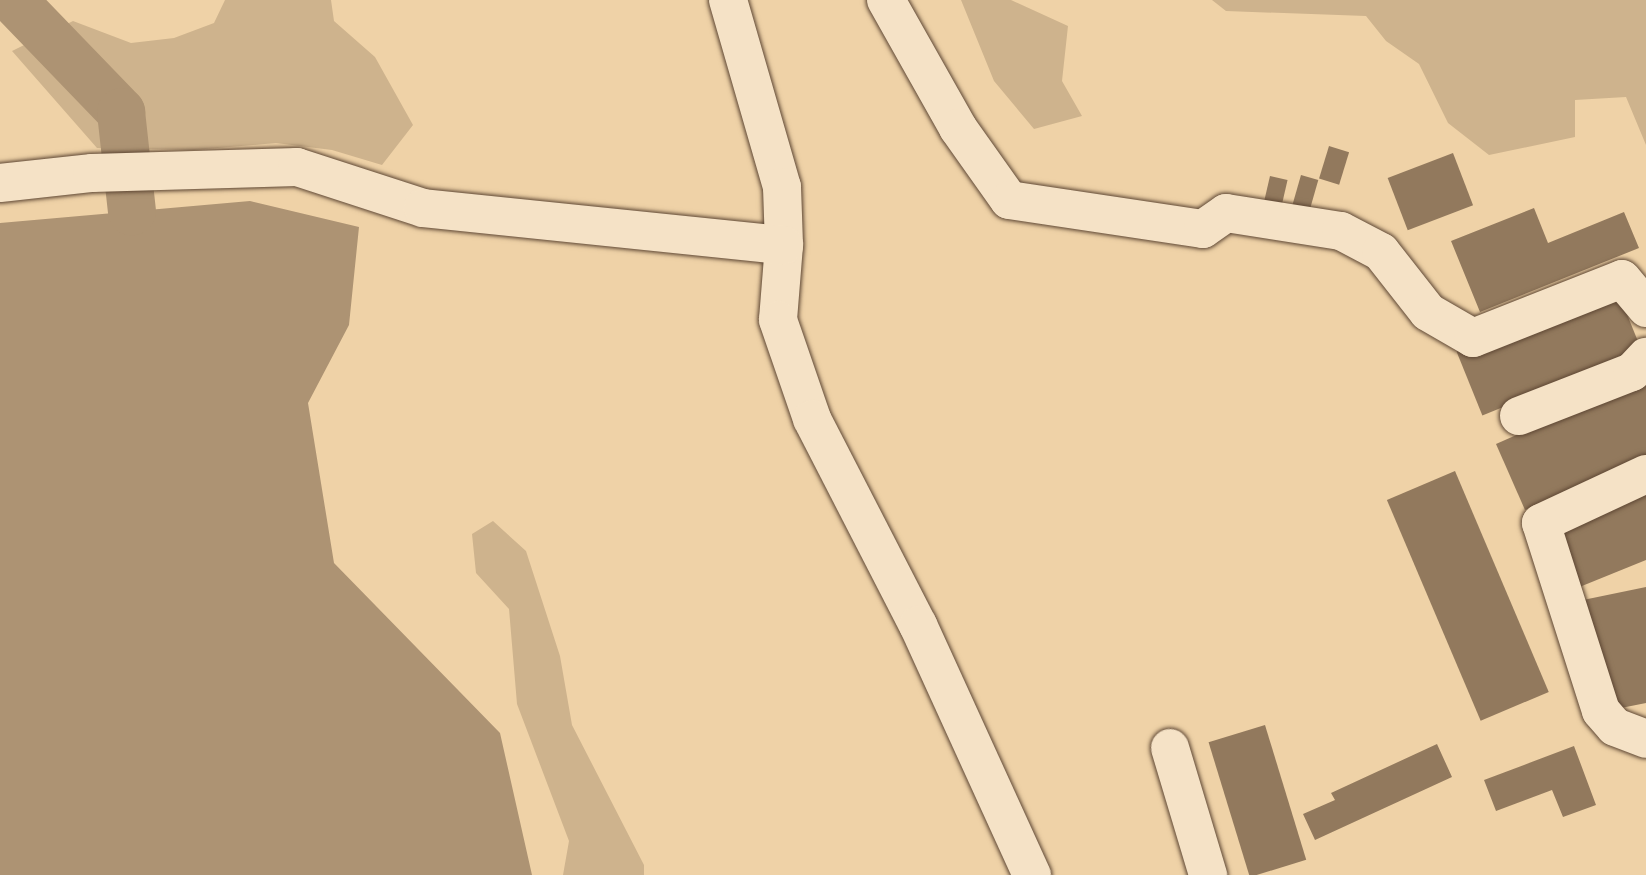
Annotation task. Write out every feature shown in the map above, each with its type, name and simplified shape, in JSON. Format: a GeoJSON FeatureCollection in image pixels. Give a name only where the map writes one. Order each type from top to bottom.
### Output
{"type":"FeatureCollection","features":[{"type":"Feature","properties":{"kind":"street"},"geometry":{"type":"LineString","coordinates":[[886,0],[958,128],[1009,200],[1203,229],[1226,213],[1341,231],[1382,252],[1428,312],[1473,338],[1622,279],[1646,308]]}},
{"type":"Feature","properties":{"kind":"street"},"geometry":{"type":"LineString","coordinates":[[738,2],[782,187],[784,245],[778,320],[812,419],[918,626],[1032,875]]}},
{"type":"Feature","properties":{"kind":"street"},"geometry":{"type":"LineString","coordinates":[[0,183],[92,174],[297,167],[423,208],[784,245]]}},
{"type":"Feature","properties":{"kind":"street"},"geometry":{"type":"LineString","coordinates":[[1519,416],[1632,372],[1646,357]]}},
{"type":"Feature","properties":{"kind":"street"},"geometry":{"type":"LineString","coordinates":[[1646,474],[1541,524],[1601,712],[1615,727],[1646,739]]}},
{"type":"Feature","properties":{"kind":"street"},"geometry":{"type":"LineString","coordinates":[[1170,748],[1208,875]]}},
{"type":"Feature","properties":{"kind":"shaded area"},"geometry":{"type":"Polygon","coordinates":[[[0,0],[45,0],[0,17],[0,0]]]}},
{"type":"Feature","properties":{"kind":"shaded area"},"geometry":{"type":"Polygon","coordinates":[[[225,0],[331,0],[334,21],[375,57],[413,125],[382,165],[332,150],[276,143],[194,150],[97,148],[12,51],[73,21],[131,43],[174,38],[214,23],[225,0]]]}},
{"type":"Feature","properties":{"kind":"shaded area"},"geometry":{"type":"Polygon","coordinates":[[[961,0],[1011,0],[1068,26],[1062,81],[1082,116],[1034,129],[994,81],[961,0]]]}},
{"type":"Feature","properties":{"kind":"shaded area"},"geometry":{"type":"Polygon","coordinates":[[[1212,0],[1646,0],[1646,145],[1626,97],[1575,100],[1575,137],[1489,155],[1448,123],[1419,64],[1386,41],[1366,16],[1226,11],[1212,0]]]}},
{"type":"Feature","properties":{"kind":"shaded area"},"geometry":{"type":"Polygon","coordinates":[[[250,201],[359,227],[349,325],[308,403],[334,563],[500,733],[532,875],[0,875],[0,223],[250,201]]]}},
{"type":"Feature","properties":{"kind":"shaded area"},"geometry":{"type":"Polygon","coordinates":[[[493,521],[526,551],[560,656],[572,725],[644,865],[644,875],[563,875],[569,841],[517,704],[509,609],[476,573],[472,534],[493,521]]]}},
{"type":"Feature","properties":{"kind":"building"},"geometry":{"type":"Polygon","coordinates":[[[1329,146],[1349,152],[1339,185],[1319,179],[1329,146]]]}},
{"type":"Feature","properties":{"kind":"building"},"geometry":{"type":"Polygon","coordinates":[[[1453,153],[1473,205],[1408,230],[1388,178],[1453,153]]]}},
{"type":"Feature","properties":{"kind":"building"},"geometry":{"type":"Polygon","coordinates":[[[1301,175],[1318,180],[1309,211],[1292,206],[1301,175]]]}},
{"type":"Feature","properties":{"kind":"building"},"geometry":{"type":"Polygon","coordinates":[[[1270,176],[1288,180],[1282,204],[1264,200],[1270,176]]]}},
{"type":"Feature","properties":{"kind":"building"},"geometry":{"type":"Polygon","coordinates":[[[1534,208],[1548,243],[1624,212],[1639,248],[1480,312],[1451,241],[1534,208]]]}},
{"type":"Feature","properties":{"kind":"building"},"geometry":{"type":"Polygon","coordinates":[[[1616,287],[1642,351],[1482,415],[1457,351],[1616,287]]]}},
{"type":"Feature","properties":{"kind":"building"},"geometry":{"type":"Polygon","coordinates":[[[1646,378],[1646,456],[1525,510],[1496,444],[1646,378]]]}},
{"type":"Feature","properties":{"kind":"building"},"geometry":{"type":"Polygon","coordinates":[[[1455,471],[1549,692],[1481,721],[1387,500],[1455,471]]]}},
{"type":"Feature","properties":{"kind":"building"},"geometry":{"type":"Polygon","coordinates":[[[1646,487],[1646,560],[1577,588],[1552,525],[1646,487]]]}},
{"type":"Feature","properties":{"kind":"building"},"geometry":{"type":"Polygon","coordinates":[[[1646,587],[1646,703],[1606,711],[1583,600],[1646,587]]]}},
{"type":"Feature","properties":{"kind":"building"},"geometry":{"type":"Polygon","coordinates":[[[1265,725],[1306,860],[1249,875],[1209,742],[1265,725]]]}},
{"type":"Feature","properties":{"kind":"building"},"geometry":{"type":"Polygon","coordinates":[[[1437,744],[1452,777],[1315,840],[1303,814],[1335,800],[1331,793],[1437,744]]]}},
{"type":"Feature","properties":{"kind":"building"},"geometry":{"type":"Polygon","coordinates":[[[1574,746],[1596,805],[1563,817],[1552,790],[1496,811],[1484,780],[1574,746]]]}},
{"type":"Feature","properties":{"kind":"waterway"},"geometry":{"type":"LineString","coordinates":[[13,0],[121,112],[132,211]]}}]}
